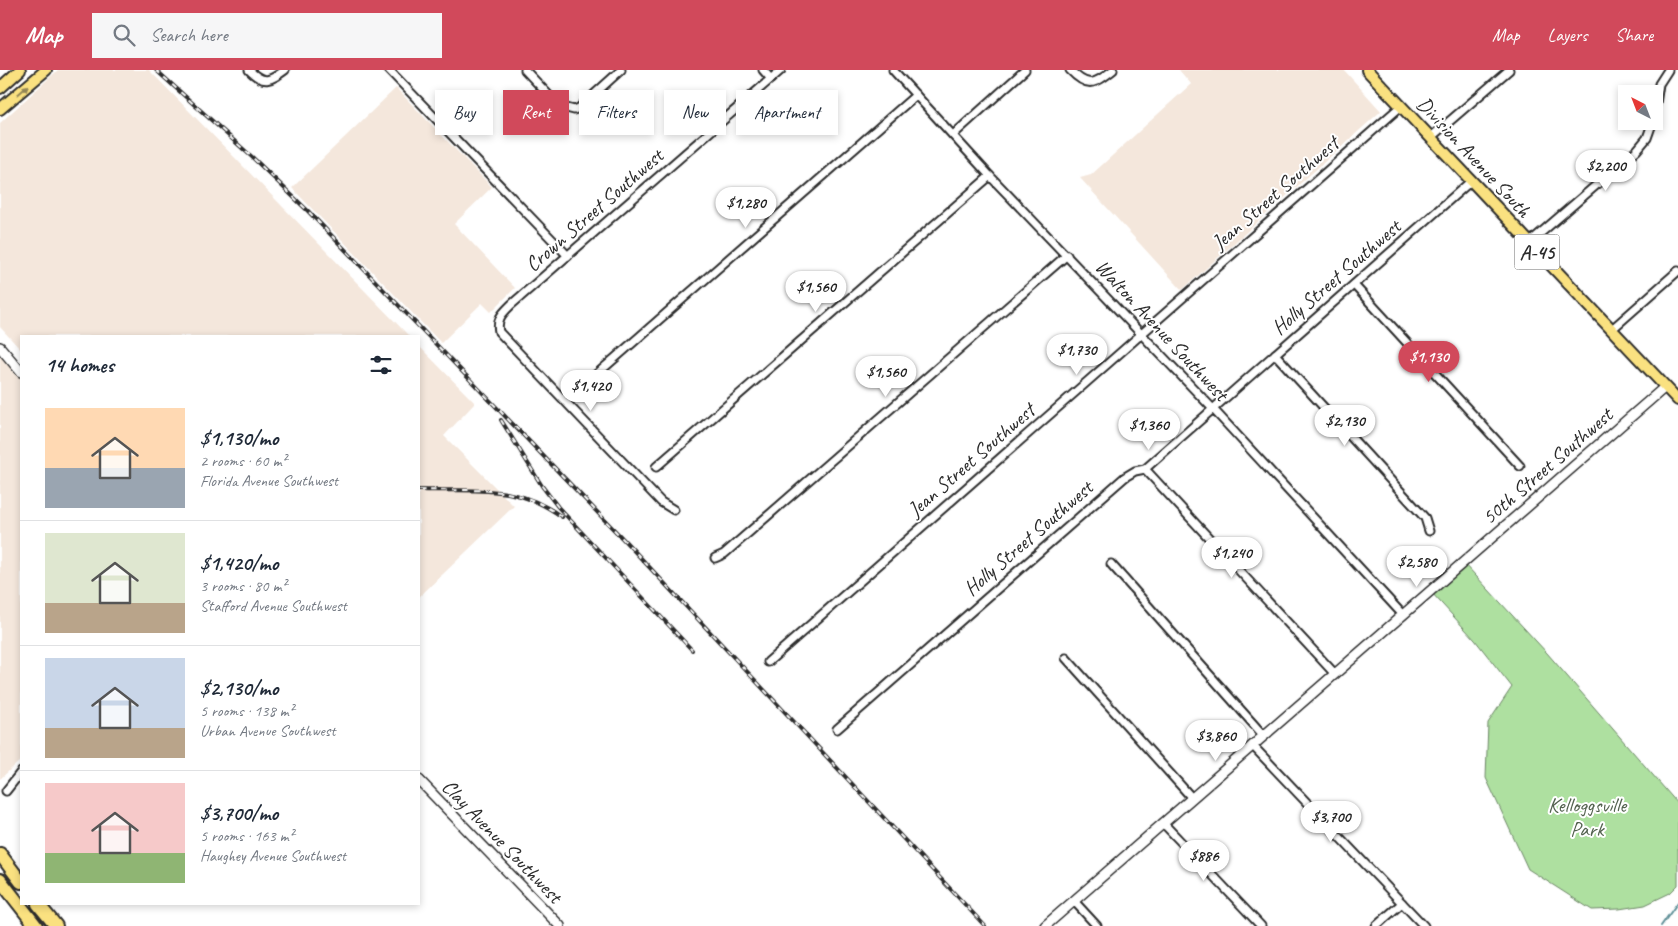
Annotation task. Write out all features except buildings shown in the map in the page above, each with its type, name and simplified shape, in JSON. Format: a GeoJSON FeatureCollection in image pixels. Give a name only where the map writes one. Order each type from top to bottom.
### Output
{"type":"FeatureCollection","features":[{"type":"Feature","properties":{"kind":"highway"},"geometry":{"type":"LineString","coordinates":[[0,854],[20,881]]}},
{"type":"Feature","properties":{"kind":"highway"},"geometry":{"type":"LineString","coordinates":[[0,880],[36,926]]}},
{"type":"Feature","properties":{"kind":"highway"},"geometry":{"type":"LineString","coordinates":[[39,905],[56,926]]}},
{"type":"Feature","properties":{"kind":"main road"},"geometry":{"type":"LineString","coordinates":[[0,88],[20,70]]}},
{"type":"Feature","properties":{"kind":"main road"},"geometry":{"type":"LineString","coordinates":[[0,110],[46,70]]}},
{"type":"Feature","properties":{"kind":"main road","name":"Division Avenue South"},"geometry":{"type":"LineString","coordinates":[[1367,70],[1678,400]]}},
{"type":"Feature","properties":{"kind":"street"},"geometry":{"type":"LineString","coordinates":[[249,70],[258,78],[264,80],[273,79],[285,70]]}},
{"type":"Feature","properties":{"kind":"street"},"geometry":{"type":"LineString","coordinates":[[389,70],[568,256]]}},
{"type":"Feature","properties":{"kind":"street"},"geometry":{"type":"LineString","coordinates":[[525,70],[559,106],[574,110],[579,108],[621,70]]}},
{"type":"Feature","properties":{"kind":"street"},"geometry":{"type":"LineString","coordinates":[[762,70],[771,79]]}},
{"type":"Feature","properties":{"kind":"street","name":"Crown Street Southwest"},"geometry":{"type":"LineString","coordinates":[[674,510],[661,502],[499,332],[499,317],[781,70]]}},
{"type":"Feature","properties":{"kind":"street","name":"Walton Avenue Southwest"},"geometry":{"type":"LineString","coordinates":[[893,70],[990,176],[1213,409],[1403,615]]}},
{"type":"Feature","properties":{"kind":"street"},"geometry":{"type":"LineString","coordinates":[[953,135],[1026,70]]}},
{"type":"Feature","properties":{"kind":"street"},"geometry":{"type":"LineString","coordinates":[[1070,70],[1080,81],[1088,83],[1100,80],[1113,70]]}},
{"type":"Feature","properties":{"kind":"street"},"geometry":{"type":"LineString","coordinates":[[1430,138],[1509,70]]}},
{"type":"Feature","properties":{"kind":"street"},"geometry":{"type":"LineString","coordinates":[[1659,85],[1668,70]]}},
{"type":"Feature","properties":{"kind":"street"},"geometry":{"type":"LineString","coordinates":[[590,380],[916,95]]}},
{"type":"Feature","properties":{"kind":"street","name":"Jean Street Southwest"},"geometry":{"type":"LineString","coordinates":[[768,662],[1400,107]]}},
{"type":"Feature","properties":{"kind":"street"},"geometry":{"type":"LineString","coordinates":[[1529,243],[1637,150],[1647,138],[1651,130]]}},
{"type":"Feature","properties":{"kind":"street"},"geometry":{"type":"LineString","coordinates":[[656,467],[990,176]]}},
{"type":"Feature","properties":{"kind":"street","name":"Holly Street Southwest"},"geometry":{"type":"LineString","coordinates":[[836,729],[1125,476],[1145,468],[1471,181]]}},
{"type":"Feature","properties":{"kind":"street"},"geometry":{"type":"LineString","coordinates":[[715,558],[724,554],[1067,255]]}},
{"type":"Feature","properties":{"kind":"street"},"geometry":{"type":"LineString","coordinates":[[1611,330],[1678,272]]}},
{"type":"Feature","properties":{"kind":"street"},"geometry":{"type":"LineString","coordinates":[[1354,285],[1520,466]]}},
{"type":"Feature","properties":{"kind":"street"},"geometry":{"type":"LineString","coordinates":[[0,346],[20,371]]}},
{"type":"Feature","properties":{"kind":"street"},"geometry":{"type":"LineString","coordinates":[[1276,354],[1425,518],[1429,531]]}},
{"type":"Feature","properties":{"kind":"street","name":"50th Street Southwest"},"geometry":{"type":"LineString","coordinates":[[1045,926],[1254,746],[1537,496],[1665,387]]}},
{"type":"Feature","properties":{"kind":"street"},"geometry":{"type":"LineString","coordinates":[[1145,468],[1335,674]]}},
{"type":"Feature","properties":{"kind":"street"},"geometry":{"type":"LineString","coordinates":[[1111,564],[1264,736]]}},
{"type":"Feature","properties":{"kind":"street"},"geometry":{"type":"LineString","coordinates":[[1066,658],[1192,798]]}},
{"type":"Feature","properties":{"kind":"street"},"geometry":{"type":"LineString","coordinates":[[1254,746],[1424,926]]}},
{"type":"Feature","properties":{"kind":"street"},"geometry":{"type":"LineString","coordinates":[[6,791],[20,773]]}},
{"type":"Feature","properties":{"kind":"street","name":"Clay Avenue Southwest"},"geometry":{"type":"LineString","coordinates":[[420,781],[560,926]]}},
{"type":"Feature","properties":{"kind":"street"},"geometry":{"type":"LineString","coordinates":[[1163,823],[1262,926]]}},
{"type":"Feature","properties":{"kind":"street"},"geometry":{"type":"LineString","coordinates":[[1074,901],[1097,926]]}},
{"type":"Feature","properties":{"kind":"street"},"geometry":{"type":"LineString","coordinates":[[1376,926],[1402,903]]}},
{"type":"Feature","properties":{"kind":"shaded area"},"geometry":{"type":"Polygon","coordinates":[[[58,70],[149,70],[408,335],[20,335],[20,349],[0,327],[0,123],[58,70]]]}},
{"type":"Feature","properties":{"kind":"shaded area"},"geometry":{"type":"Polygon","coordinates":[[[1179,70],[1344,70],[1381,111],[1182,290],[1080,178],[1091,175],[1191,84],[1179,70]]]}},
{"type":"Feature","properties":{"kind":"shaded area"},"geometry":{"type":"Polygon","coordinates":[[[396,88],[435,128],[435,135],[442,135],[492,187],[454,224],[515,288],[491,312],[482,303],[441,343],[292,188],[396,88]]]}},
{"type":"Feature","properties":{"kind":"shaded area"},"geometry":{"type":"Polygon","coordinates":[[[420,347],[475,403],[444,436],[514,506],[420,596],[420,347]]]}},
{"type":"Feature","properties":{"kind":"shaded area"},"geometry":{"type":"Polygon","coordinates":[[[0,354],[20,375],[20,761],[0,779],[0,354]]]}},
{"type":"Feature","properties":{"kind":"green space","name":"Kelloggsville Park"},"geometry":{"type":"Polygon","coordinates":[[[1464,563],[1547,653],[1678,804],[1678,885],[1670,893],[1645,905],[1619,909],[1592,910],[1528,869],[1486,778],[1488,723],[1512,687],[1475,640],[1431,592],[1464,563]]]}},
{"type":"Feature","properties":{"kind":"waterway"},"geometry":{"type":"LineString","coordinates":[[1661,926],[1678,902]]}},
{"type":"Feature","properties":{"kind":"railway"},"geometry":{"type":"LineString","coordinates":[[156,70],[252,157],[308,211],[623,539],[985,926]]}},
{"type":"Feature","properties":{"kind":"railway"},"geometry":{"type":"LineString","coordinates":[[501,420],[542,486],[558,507],[692,650]]}},
{"type":"Feature","properties":{"kind":"railway"},"geometry":{"type":"LineString","coordinates":[[420,490],[476,490],[510,494],[527,498],[545,506],[562,517]]}}]}
